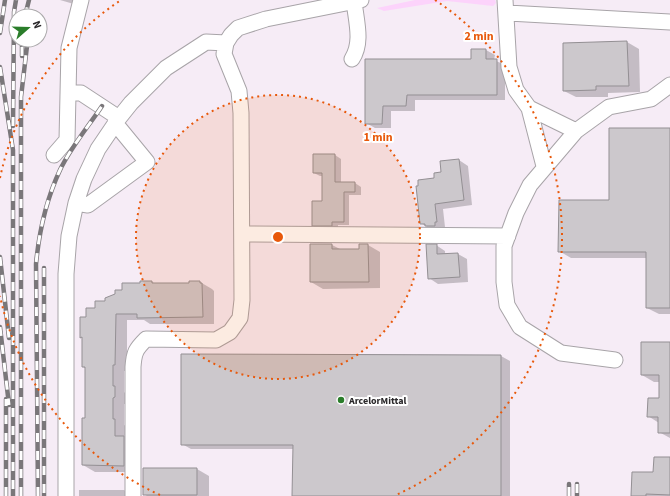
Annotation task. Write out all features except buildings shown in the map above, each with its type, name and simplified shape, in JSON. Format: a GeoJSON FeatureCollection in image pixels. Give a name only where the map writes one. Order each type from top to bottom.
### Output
{"type":"FeatureCollection","features":[{"type":"Feature","properties":{"kind":"lane"},"geometry":{"type":"LineString","coordinates":[[54,156],[66,140],[69,48],[81,0]]}},
{"type":"Feature","properties":{"kind":"lane"},"geometry":{"type":"LineString","coordinates":[[133,496],[134,355],[137,348],[146,339],[216,340],[230,332],[240,318],[242,234],[241,113],[239,91],[224,54],[226,43],[238,28],[266,19],[358,1],[359,42],[357,52],[352,59]]}},
{"type":"Feature","properties":{"kind":"lane"},"geometry":{"type":"LineString","coordinates":[[544,166],[529,108],[516,90],[509,67],[506,6],[670,22]]}},
{"type":"Feature","properties":{"kind":"lane"},"geometry":{"type":"LineString","coordinates":[[66,496],[66,274],[69,236],[76,203],[84,179],[98,149],[117,121],[131,103],[166,68],[206,42],[226,43]]}},
{"type":"Feature","properties":{"kind":"lane"},"geometry":{"type":"LineString","coordinates":[[651,99],[670,85]]}},
{"type":"Feature","properties":{"kind":"lane"},"geometry":{"type":"LineString","coordinates":[[68,93],[81,93],[117,121],[146,162],[88,205],[76,203]]}},
{"type":"Feature","properties":{"kind":"lane"},"geometry":{"type":"LineString","coordinates":[[615,360],[561,353],[520,327],[508,305],[504,282],[504,246],[516,213],[530,185],[544,166],[576,131],[609,107],[651,99],[670,100]]}},
{"type":"Feature","properties":{"kind":"lane"},"geometry":{"type":"LineString","coordinates":[[529,108],[576,131]]}},
{"type":"Feature","properties":{"kind":"lane"},"geometry":{"type":"LineString","coordinates":[[242,234],[508,236]]}},
{"type":"Feature","properties":{"kind":"shaded area"},"geometry":{"type":"Polygon","coordinates":[[[0,0],[670,0],[670,496],[0,496],[0,0]]]}},
{"type":"Feature","properties":{"kind":"shaded area"},"geometry":{"type":"Polygon","coordinates":[[[415,0],[495,0],[496,3],[493,6],[447,1],[384,11],[377,8],[415,0]]]}},
{"type":"Feature","properties":{"kind":"railway"},"geometry":{"type":"LineString","coordinates":[[0,33],[5,0]]}},
{"type":"Feature","properties":{"kind":"railway"},"geometry":{"type":"LineString","coordinates":[[13,126],[14,12],[16,0]]}},
{"type":"Feature","properties":{"kind":"railway"},"geometry":{"type":"LineString","coordinates":[[27,8],[29,0]]}},
{"type":"Feature","properties":{"kind":"railway"},"geometry":{"type":"LineString","coordinates":[[22,48],[22,56]]}},
{"type":"Feature","properties":{"kind":"railway"},"geometry":{"type":"LineString","coordinates":[[21,496],[21,97],[27,48]]}},
{"type":"Feature","properties":{"kind":"railway"},"geometry":{"type":"LineString","coordinates":[[0,67],[13,150],[13,496]]}},
{"type":"Feature","properties":{"kind":"railway"},"geometry":{"type":"LineString","coordinates":[[38,496],[36,264],[39,240],[47,204],[60,170],[74,145],[102,106]]}},
{"type":"Feature","properties":{"kind":"railway"},"geometry":{"type":"LineString","coordinates":[[0,257],[9,338]]}},
{"type":"Feature","properties":{"kind":"railway"},"geometry":{"type":"LineString","coordinates":[[44,268],[44,496]]}},
{"type":"Feature","properties":{"kind":"railway"},"geometry":{"type":"LineString","coordinates":[[0,327],[9,405]]}},
{"type":"Feature","properties":{"kind":"railway"},"geometry":{"type":"LineString","coordinates":[[6,399],[6,496]]}},
{"type":"Feature","properties":{"kind":"railway"},"geometry":{"type":"LineString","coordinates":[[569,484],[569,496]]}},
{"type":"Feature","properties":{"kind":"railway"},"geometry":{"type":"LineString","coordinates":[[577,484],[577,496]]}},
{"type":"Feature","properties":{"kind":"place","name":"ArcelorMittal"},"geometry":{"type":"Point","coordinates":[341,400]}}]}
